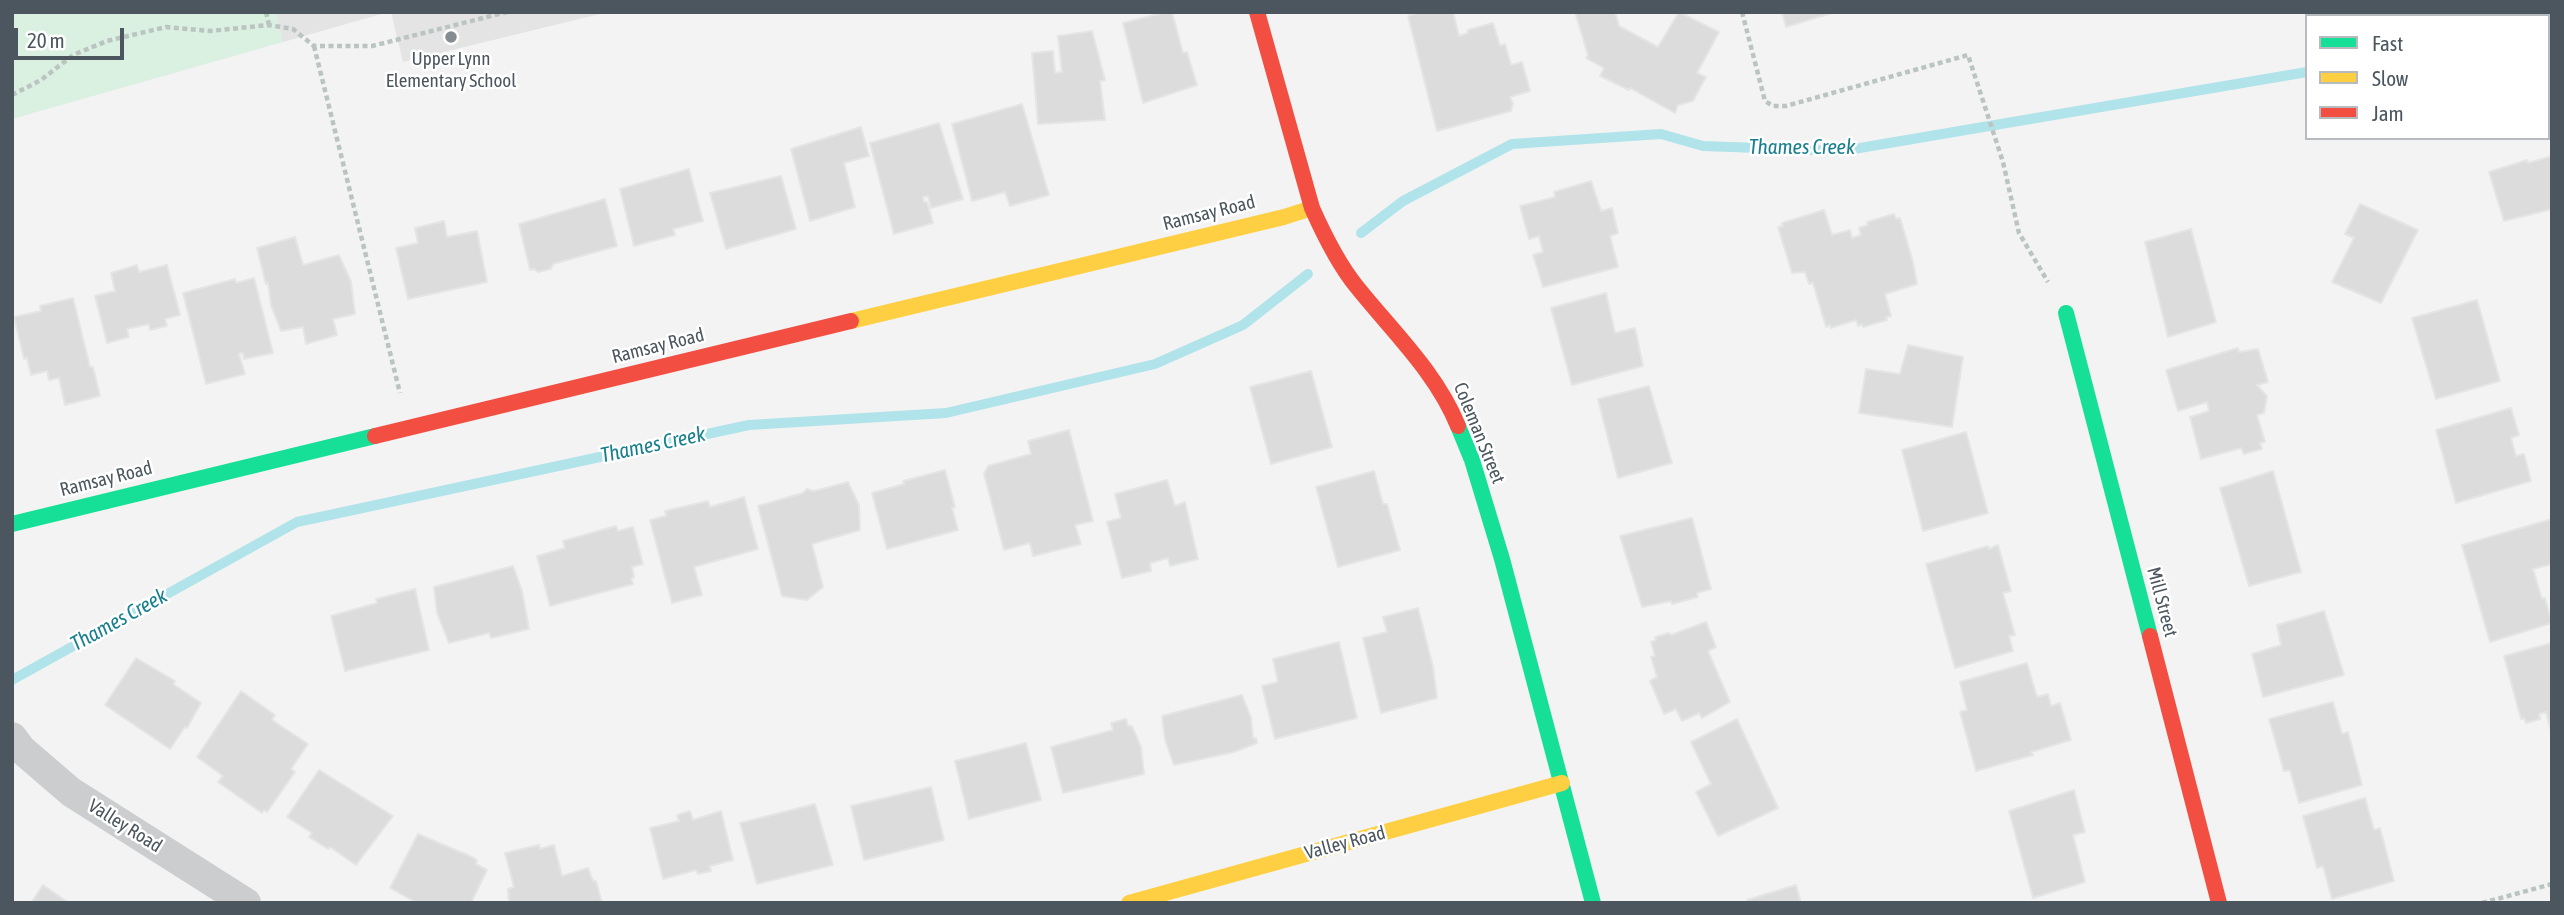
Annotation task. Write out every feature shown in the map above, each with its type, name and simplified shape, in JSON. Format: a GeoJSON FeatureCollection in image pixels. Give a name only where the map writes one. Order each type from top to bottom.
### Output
{"type":"FeatureCollection","features":[{"type":"Feature","properties":{"kind":"street","name":"Coleman Street"},"geometry":{"type":"LineString","coordinates":[[1256,12],[1312,208],[1338,259],[1355,285],[1432,375],[1454,416],[1472,460],[1502,559],[1593,903]]}},
{"type":"Feature","properties":{"kind":"street","name":"Ramsay Road"},"geometry":{"type":"LineString","coordinates":[[12,524],[1312,208]]}},
{"type":"Feature","properties":{"kind":"street","name":"Mill Street"},"geometry":{"type":"LineString","coordinates":[[2066,313],[2219,903]]}},
{"type":"Feature","properties":{"kind":"street","name":"Valley Road"},"geometry":{"type":"LineString","coordinates":[[12,737],[21,749],[71,792],[246,903]]}},
{"type":"Feature","properties":{"kind":"street","name":"Valley Road"},"geometry":{"type":"LineString","coordinates":[[1129,903],[1562,783]]}},
{"type":"Feature","properties":{"kind":"path"},"geometry":{"type":"LineString","coordinates":[[266,12],[269,25]]}},
{"type":"Feature","properties":{"kind":"path"},"geometry":{"type":"LineString","coordinates":[[314,46],[372,46],[507,12]]}},
{"type":"Feature","properties":{"kind":"path"},"geometry":{"type":"LineString","coordinates":[[1742,12],[1765,100],[1773,106],[1786,106],[1968,55],[2003,162],[2019,233],[2066,313]]}},
{"type":"Feature","properties":{"kind":"path"},"geometry":{"type":"LineString","coordinates":[[12,95],[41,80],[73,55],[107,41],[166,27],[210,31],[269,25],[293,29],[314,46],[409,428]]}},
{"type":"Feature","properties":{"kind":"path"},"geometry":{"type":"LineString","coordinates":[[2482,903],[2552,884]]}},
{"type":"Feature","properties":{"kind":"shaded area","name":"Upper Lynn Elementary School"},"geometry":{"type":"Polygon","coordinates":[[[275,12],[388,12],[283,42],[275,12]]]}},
{"type":"Feature","properties":{"kind":"shaded area","name":"Upper Lynn Elementary School"},"geometry":{"type":"Polygon","coordinates":[[[391,12],[608,12],[403,62],[391,12]]]}},
{"type":"Feature","properties":{"kind":"green space"},"geometry":{"type":"Polygon","coordinates":[[[12,12],[275,12],[283,42],[12,119],[12,12]]]}},
{"type":"Feature","properties":{"kind":"building"},"geometry":{"type":"Polygon","coordinates":[[[1172,12],[1183,53],[1187,52],[1197,85],[1143,103],[1123,23],[1172,12]]]}},
{"type":"Feature","properties":{"kind":"building"},"geometry":{"type":"Polygon","coordinates":[[[1420,12],[1453,12],[1459,36],[1468,33],[1468,30],[1493,23],[1500,46],[1505,44],[1511,65],[1522,62],[1530,91],[1510,97],[1513,104],[1511,111],[1437,131],[1408,16],[1420,12]]]}},
{"type":"Feature","properties":{"kind":"building"},"geometry":{"type":"Polygon","coordinates":[[[1575,12],[1615,12],[1619,26],[1658,47],[1679,12],[1719,32],[1697,73],[1706,77],[1693,101],[1678,105],[1675,113],[1630,88],[1629,90],[1600,76],[1604,68],[1586,58],[1588,55],[1575,12]]]}},
{"type":"Feature","properties":{"kind":"building"},"geometry":{"type":"Polygon","coordinates":[[[1782,12],[1835,12],[1786,27],[1782,12]]]}},
{"type":"Feature","properties":{"kind":"building"},"geometry":{"type":"Polygon","coordinates":[[[1092,31],[1105,80],[1100,81],[1105,120],[1038,124],[1032,53],[1053,51],[1055,73],[1062,72],[1058,36],[1092,31]]]}},
{"type":"Feature","properties":{"kind":"building"},"geometry":{"type":"Polygon","coordinates":[[[1022,104],[1049,195],[1010,206],[1005,192],[972,201],[952,124],[1022,104]]]}},
{"type":"Feature","properties":{"kind":"building"},"geometry":{"type":"Polygon","coordinates":[[[939,123],[963,199],[931,208],[928,196],[923,197],[933,223],[894,234],[870,143],[939,123]]]}},
{"type":"Feature","properties":{"kind":"building"},"geometry":{"type":"Polygon","coordinates":[[[861,127],[869,156],[844,163],[855,207],[810,221],[791,149],[861,127]]]}},
{"type":"Feature","properties":{"kind":"building"},"geometry":{"type":"Polygon","coordinates":[[[2552,156],[2552,209],[2504,221],[2489,172],[2527,160],[2528,163],[2552,156]]]}},
{"type":"Feature","properties":{"kind":"building"},"geometry":{"type":"Polygon","coordinates":[[[689,169],[703,221],[673,229],[675,235],[634,246],[620,189],[689,169]]]}},
{"type":"Feature","properties":{"kind":"building"},"geometry":{"type":"Polygon","coordinates":[[[781,176],[796,229],[726,249],[710,193],[781,176]]]}},
{"type":"Feature","properties":{"kind":"building"},"geometry":{"type":"Polygon","coordinates":[[[1591,181],[1601,211],[1612,208],[1618,233],[1610,236],[1618,267],[1543,287],[1533,255],[1543,252],[1539,236],[1529,239],[1520,206],[1555,197],[1554,192],[1591,181]]]}},
{"type":"Feature","properties":{"kind":"building"},"geometry":{"type":"Polygon","coordinates":[[[605,199],[617,246],[553,264],[551,269],[538,272],[530,270],[519,224],[605,199]]]}},
{"type":"Feature","properties":{"kind":"building"},"geometry":{"type":"Polygon","coordinates":[[[2360,204],[2418,230],[2381,303],[2332,282],[2354,238],[2345,234],[2360,204]]]}},
{"type":"Feature","properties":{"kind":"building"},"geometry":{"type":"Polygon","coordinates":[[[1824,210],[1832,235],[1850,230],[1852,238],[1861,235],[1859,228],[1868,225],[1867,222],[1894,214],[1896,219],[1900,218],[1917,284],[1885,294],[1891,316],[1886,317],[1887,320],[1863,327],[1862,324],[1858,326],[1856,320],[1831,328],[1830,325],[1826,327],[1813,283],[1809,284],[1805,272],[1792,273],[1778,227],[1783,226],[1782,223],[1824,210]]]}},
{"type":"Feature","properties":{"kind":"building"},"geometry":{"type":"Polygon","coordinates":[[[444,221],[447,237],[477,231],[487,282],[408,299],[396,248],[418,243],[415,228],[444,221]]]}},
{"type":"Feature","properties":{"kind":"building"},"geometry":{"type":"Polygon","coordinates":[[[2191,229],[2216,322],[2168,337],[2145,242],[2191,229]]]}},
{"type":"Feature","properties":{"kind":"building"},"geometry":{"type":"Polygon","coordinates":[[[295,237],[303,265],[339,255],[351,282],[355,314],[333,319],[337,335],[306,344],[303,327],[281,331],[271,305],[268,283],[266,284],[257,248],[295,237]]]}},
{"type":"Feature","properties":{"kind":"building"},"geometry":{"type":"Polygon","coordinates":[[[137,265],[139,272],[167,265],[180,315],[165,319],[167,326],[150,330],[149,324],[127,329],[129,337],[107,343],[95,296],[115,291],[111,273],[137,265]]]}},
{"type":"Feature","properties":{"kind":"building"},"geometry":{"type":"Polygon","coordinates":[[[254,278],[273,353],[244,359],[243,353],[239,354],[245,374],[206,384],[183,293],[235,279],[236,283],[254,278]]]}},
{"type":"Feature","properties":{"kind":"building"},"geometry":{"type":"Polygon","coordinates":[[[1606,293],[1615,333],[1635,328],[1643,366],[1572,385],[1551,308],[1606,293]]]}},
{"type":"Feature","properties":{"kind":"building"},"geometry":{"type":"Polygon","coordinates":[[[73,298],[100,396],[65,405],[59,378],[49,380],[47,371],[31,375],[27,358],[24,359],[14,317],[41,311],[40,306],[73,298]]]}},
{"type":"Feature","properties":{"kind":"building"},"geometry":{"type":"Polygon","coordinates":[[[2477,300],[2500,381],[2436,399],[2412,318],[2477,300]]]}},
{"type":"Feature","properties":{"kind":"building"},"geometry":{"type":"Polygon","coordinates":[[[1908,345],[1963,357],[1952,427],[1859,413],[1866,369],[1900,374],[1908,345]]]}},
{"type":"Feature","properties":{"kind":"building"},"geometry":{"type":"Polygon","coordinates":[[[2238,348],[2239,352],[2258,349],[2268,382],[2257,385],[2267,396],[2264,413],[2257,415],[2265,442],[2260,443],[2262,449],[2244,454],[2241,448],[2201,459],[2190,417],[2209,411],[2207,402],[2178,411],[2166,370],[2238,348]]]}},
{"type":"Feature","properties":{"kind":"building"},"geometry":{"type":"Polygon","coordinates":[[[1311,371],[1332,447],[1271,464],[1250,387],[1311,371]]]}},
{"type":"Feature","properties":{"kind":"building"},"geometry":{"type":"Polygon","coordinates":[[[1649,386],[1672,463],[1618,478],[1598,399],[1649,386]]]}},
{"type":"Feature","properties":{"kind":"building"},"geometry":{"type":"Polygon","coordinates":[[[2511,408],[2519,435],[2511,438],[2516,456],[2524,454],[2531,481],[2456,503],[2436,430],[2511,408]]]}},
{"type":"Feature","properties":{"kind":"building"},"geometry":{"type":"Polygon","coordinates":[[[1069,430],[1093,521],[1075,525],[1081,544],[1033,556],[1030,543],[1004,550],[984,474],[988,466],[1031,454],[1028,441],[1069,430]]]}},
{"type":"Feature","properties":{"kind":"building"},"geometry":{"type":"Polygon","coordinates":[[[1966,432],[1988,513],[1923,531],[1902,450],[1966,432]]]}},
{"type":"Feature","properties":{"kind":"building"},"geometry":{"type":"Polygon","coordinates":[[[945,470],[958,530],[887,549],[872,493],[904,484],[903,481],[945,470]]]}},
{"type":"Feature","properties":{"kind":"building"},"geometry":{"type":"Polygon","coordinates":[[[1374,471],[1400,550],[1338,567],[1316,487],[1374,471]]]}},
{"type":"Feature","properties":{"kind":"building"},"geometry":{"type":"Polygon","coordinates":[[[2273,471],[2301,572],[2249,586],[2220,488],[2273,471]]]}},
{"type":"Feature","properties":{"kind":"building"},"geometry":{"type":"Polygon","coordinates":[[[1167,480],[1175,506],[1185,502],[1198,559],[1170,566],[1168,558],[1150,563],[1151,571],[1122,578],[1107,522],[1121,518],[1115,494],[1167,480]]]}},
{"type":"Feature","properties":{"kind":"building"},"geometry":{"type":"Polygon","coordinates":[[[848,482],[859,505],[860,530],[812,544],[823,587],[807,600],[782,596],[758,506],[803,493],[807,489],[814,491],[848,482]]]}},
{"type":"Feature","properties":{"kind":"building"},"geometry":{"type":"Polygon","coordinates":[[[744,497],[758,549],[694,567],[702,595],[672,603],[650,520],[666,516],[665,511],[708,501],[710,507],[744,497]]]}},
{"type":"Feature","properties":{"kind":"building"},"geometry":{"type":"Polygon","coordinates":[[[1692,518],[1711,589],[1697,593],[1698,597],[1672,604],[1671,601],[1642,607],[1620,536],[1692,518]]]}},
{"type":"Feature","properties":{"kind":"building"},"geometry":{"type":"Polygon","coordinates":[[[2552,519],[2552,564],[2533,569],[2552,623],[2490,642],[2462,545],[2552,519]]]}},
{"type":"Feature","properties":{"kind":"building"},"geometry":{"type":"Polygon","coordinates":[[[616,526],[618,531],[633,527],[643,564],[632,567],[633,584],[550,606],[537,556],[565,548],[563,541],[616,526]]]}},
{"type":"Feature","properties":{"kind":"building"},"geometry":{"type":"Polygon","coordinates":[[[1998,545],[2011,591],[2003,593],[2015,635],[2009,636],[2013,651],[1955,668],[1926,564],[1998,545]]]}},
{"type":"Feature","properties":{"kind":"building"},"geometry":{"type":"Polygon","coordinates":[[[513,566],[522,591],[529,629],[491,638],[489,633],[449,643],[437,613],[434,587],[513,566]]]}},
{"type":"Feature","properties":{"kind":"building"},"geometry":{"type":"Polygon","coordinates":[[[415,589],[429,650],[345,671],[331,616],[377,603],[376,599],[415,589]]]}},
{"type":"Feature","properties":{"kind":"building"},"geometry":{"type":"Polygon","coordinates":[[[1418,608],[1433,667],[1437,698],[1381,713],[1363,638],[1387,632],[1383,617],[1418,608]]]}},
{"type":"Feature","properties":{"kind":"building"},"geometry":{"type":"Polygon","coordinates":[[[2324,611],[2344,675],[2263,697],[2252,654],[2281,645],[2277,625],[2324,611]]]}},
{"type":"Feature","properties":{"kind":"building"},"geometry":{"type":"Polygon","coordinates":[[[1706,622],[1716,647],[1708,651],[1730,702],[1702,718],[1699,713],[1682,721],[1676,709],[1664,714],[1650,681],[1657,677],[1651,657],[1655,656],[1651,642],[1656,640],[1655,637],[1669,633],[1671,635],[1706,622]]]}},
{"type":"Feature","properties":{"kind":"building"},"geometry":{"type":"Polygon","coordinates":[[[1339,642],[1357,718],[1275,739],[1262,686],[1278,682],[1273,659],[1339,642]]]}},
{"type":"Feature","properties":{"kind":"building"},"geometry":{"type":"Polygon","coordinates":[[[2552,643],[2551,731],[2546,712],[2539,714],[2540,719],[2526,723],[2524,718],[2521,719],[2504,656],[2552,643]]]}},
{"type":"Feature","properties":{"kind":"building"},"geometry":{"type":"Polygon","coordinates":[[[136,658],[175,681],[173,684],[201,703],[187,728],[185,727],[170,749],[105,705],[136,658]]]}},
{"type":"Feature","properties":{"kind":"building"},"geometry":{"type":"Polygon","coordinates":[[[2027,663],[2037,697],[2048,694],[2051,706],[2060,703],[2071,740],[2031,752],[2033,755],[1976,771],[1960,712],[1967,710],[1960,682],[2027,663]]]}},
{"type":"Feature","properties":{"kind":"building"},"geometry":{"type":"Polygon","coordinates":[[[241,691],[275,715],[272,720],[308,744],[291,769],[295,772],[267,812],[264,810],[262,813],[218,782],[223,776],[197,757],[241,691]]]}},
{"type":"Feature","properties":{"kind":"building"},"geometry":{"type":"Polygon","coordinates":[[[1242,695],[1251,718],[1253,738],[1256,738],[1257,743],[1234,752],[1174,765],[1165,740],[1162,716],[1242,695]]]}},
{"type":"Feature","properties":{"kind":"building"},"geometry":{"type":"Polygon","coordinates":[[[2333,702],[2342,734],[2348,732],[2362,785],[2299,803],[2290,770],[2284,771],[2269,719],[2333,702]]]}},
{"type":"Feature","properties":{"kind":"building"},"geometry":{"type":"Polygon","coordinates":[[[1126,719],[1141,747],[1144,774],[1063,793],[1051,747],[1113,730],[1111,723],[1126,719]]]}},
{"type":"Feature","properties":{"kind":"building"},"geometry":{"type":"Polygon","coordinates":[[[1737,719],[1778,808],[1718,836],[1696,792],[1711,784],[1691,742],[1737,719]]]}},
{"type":"Feature","properties":{"kind":"building"},"geometry":{"type":"Polygon","coordinates":[[[1026,743],[1041,800],[969,819],[955,761],[1026,743]]]}},
{"type":"Feature","properties":{"kind":"building"},"geometry":{"type":"Polygon","coordinates":[[[319,770],[393,816],[356,865],[330,847],[328,849],[309,837],[312,833],[287,817],[319,770]]]}},
{"type":"Feature","properties":{"kind":"building"},"geometry":{"type":"Polygon","coordinates":[[[931,787],[944,840],[864,860],[851,806],[931,787]]]}},
{"type":"Feature","properties":{"kind":"building"},"geometry":{"type":"Polygon","coordinates":[[[2074,790],[2085,832],[2073,835],[2085,882],[2033,898],[2009,811],[2074,790]]]}},
{"type":"Feature","properties":{"kind":"building"},"geometry":{"type":"Polygon","coordinates":[[[2365,798],[2374,830],[2380,828],[2394,881],[2332,899],[2323,866],[2317,868],[2303,816],[2365,798]]]}},
{"type":"Feature","properties":{"kind":"building"},"geometry":{"type":"Polygon","coordinates":[[[815,804],[833,865],[757,884],[740,823],[815,804]]]}},
{"type":"Feature","properties":{"kind":"building"},"geometry":{"type":"Polygon","coordinates":[[[690,811],[693,820],[721,811],[733,860],[710,866],[711,871],[698,874],[696,870],[663,879],[650,828],[679,821],[677,815],[690,811]]]}},
{"type":"Feature","properties":{"kind":"building"},"geometry":{"type":"Polygon","coordinates":[[[418,834],[470,856],[477,860],[476,864],[487,870],[471,903],[417,903],[390,888],[418,834]]]}},
{"type":"Feature","properties":{"kind":"building"},"geometry":{"type":"Polygon","coordinates":[[[539,845],[540,849],[554,845],[562,876],[588,868],[593,881],[596,881],[602,903],[509,903],[508,889],[514,887],[505,853],[539,845]]]}},
{"type":"Feature","properties":{"kind":"building"},"geometry":{"type":"Polygon","coordinates":[[[43,885],[69,903],[31,903],[43,885]]]}},
{"type":"Feature","properties":{"kind":"building"},"geometry":{"type":"Polygon","coordinates":[[[1796,885],[1801,903],[1747,903],[1747,900],[1796,885]]]}},
{"type":"Feature","properties":{"kind":"waterway","name":"Thames Creek"},"geometry":{"type":"LineString","coordinates":[[1361,233],[1403,201],[1512,144],[1661,134],[1703,146],[1842,151],[2305,72]]}},
{"type":"Feature","properties":{"kind":"waterway","name":"Thames Creek"},"geometry":{"type":"LineString","coordinates":[[12,680],[297,522],[749,425],[946,413],[1155,364],[1243,325],[1308,274]]}},
{"type":"Feature","properties":{"kind":"traffic: fast"},"geometry":{"type":"LineString","coordinates":[[2066,313],[2150,636]]}},
{"type":"Feature","properties":{"kind":"traffic: fast"},"geometry":{"type":"LineString","coordinates":[[1458,426],[1472,460],[1502,559],[1593,903]]}},
{"type":"Feature","properties":{"kind":"traffic: fast"},"geometry":{"type":"LineString","coordinates":[[12,524],[375,436]]}},
{"type":"Feature","properties":{"kind":"traffic: slow"},"geometry":{"type":"LineString","coordinates":[[851,321],[1312,208]]}},
{"type":"Feature","properties":{"kind":"traffic: slow"},"geometry":{"type":"LineString","coordinates":[[1129,903],[1562,783]]}},
{"type":"Feature","properties":{"kind":"traffic: jam"},"geometry":{"type":"LineString","coordinates":[[1257,12],[1312,208],[1321,229],[1350,278],[1426,370],[1449,406],[1458,426]]}},
{"type":"Feature","properties":{"kind":"traffic: jam"},"geometry":{"type":"LineString","coordinates":[[375,436],[851,321]]}},
{"type":"Feature","properties":{"kind":"traffic: jam"},"geometry":{"type":"LineString","coordinates":[[2150,636],[2219,903]]}},
{"type":"Feature","properties":{"kind":"place","name":"Upper Lynn Elementary School"},"geometry":{"type":"Point","coordinates":[451,37]}}]}
